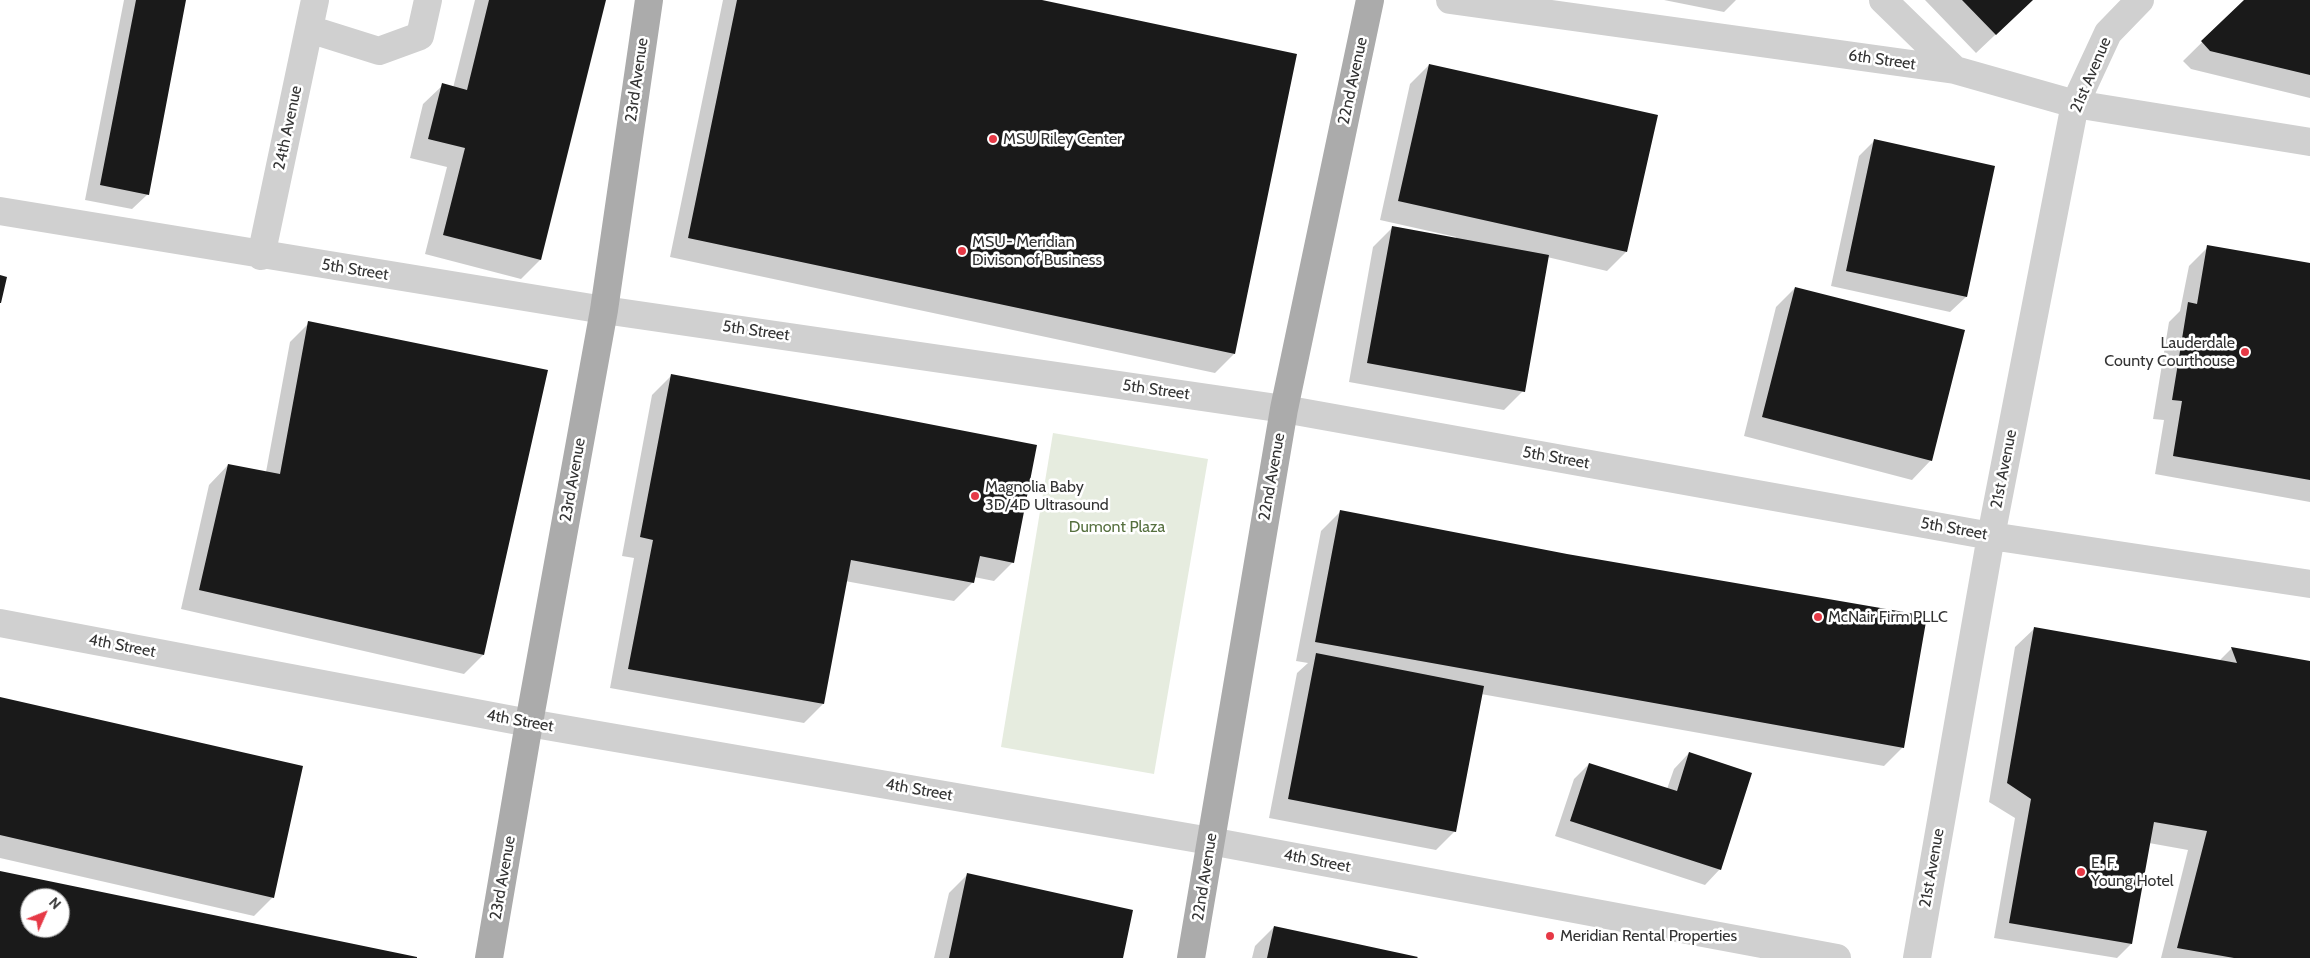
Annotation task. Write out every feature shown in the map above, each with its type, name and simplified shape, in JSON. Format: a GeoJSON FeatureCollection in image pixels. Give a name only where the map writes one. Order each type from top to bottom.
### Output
{"type":"FeatureCollection","features":[{"type":"Feature","properties":{"kind":"main road","name":"23rd Avenue"},"geometry":{"type":"LineString","coordinates":[[489,958],[529,723],[604,310],[649,0]]}},
{"type":"Feature","properties":{"kind":"main road","name":"22nd Avenue"},"geometry":{"type":"LineString","coordinates":[[1192,958],[1210,841],[1284,409],[1370,0]]}},
{"type":"Feature","properties":{"kind":"street","name":"24th Avenue"},"geometry":{"type":"LineString","coordinates":[[261,256],[315,0]]}},
{"type":"Feature","properties":{"kind":"street"},"geometry":{"type":"LineString","coordinates":[[309,29],[379,51],[420,36],[428,0]]}},
{"type":"Feature","properties":{"kind":"street","name":"6th Street"},"geometry":{"type":"LineString","coordinates":[[1450,0],[1955,70],[2075,104],[2310,142]]}},
{"type":"Feature","properties":{"kind":"street"},"geometry":{"type":"LineString","coordinates":[[1883,0],[1955,70]]}},
{"type":"Feature","properties":{"kind":"street","name":"21st Avenue"},"geometry":{"type":"LineString","coordinates":[[1917,958],[1991,536],[2075,104],[2108,33],[2140,0]]}},
{"type":"Feature","properties":{"kind":"street","name":"5th Street"},"geometry":{"type":"LineString","coordinates":[[0,211],[261,256],[604,310],[1284,409],[1991,536],[2310,584]]}},
{"type":"Feature","properties":{"kind":"street","name":"4th Street"},"geometry":{"type":"LineString","coordinates":[[0,623],[529,723],[1210,841],[1837,958]]}},
{"type":"Feature","properties":{"kind":"green space","name":"Dumont Plaza"},"geometry":{"type":"Polygon","coordinates":[[[1053,433],[1208,459],[1154,774],[1001,747],[1053,433]]]}},
{"type":"Feature","properties":{"kind":"building"},"geometry":{"type":"Polygon","coordinates":[[[136,0],[186,0],[149,195],[100,185],[136,0]]]}},
{"type":"Feature","properties":{"kind":"building"},"geometry":{"type":"Polygon","coordinates":[[[489,0],[606,0],[541,260],[443,235],[465,148],[428,139],[442,83],[467,90],[489,0]]]}},
{"type":"Feature","properties":{"kind":"building","name":"MSU Riley Center"},"geometry":{"type":"Polygon","coordinates":[[[737,0],[1042,0],[1297,54],[1235,354],[688,238],[737,0]]]}},
{"type":"Feature","properties":{"kind":"building"},"geometry":{"type":"Polygon","coordinates":[[[1962,0],[2033,0],[1996,35],[1962,0]]]}},
{"type":"Feature","properties":{"kind":"building"},"geometry":{"type":"Polygon","coordinates":[[[2244,0],[2310,0],[2310,75],[2210,51],[2201,41],[2244,0]]]}},
{"type":"Feature","properties":{"kind":"building"},"geometry":{"type":"Polygon","coordinates":[[[1429,64],[1658,115],[1627,252],[1398,201],[1429,64]]]}},
{"type":"Feature","properties":{"kind":"building"},"geometry":{"type":"Polygon","coordinates":[[[1874,139],[1995,166],[1967,297],[1846,271],[1874,139]]]}},
{"type":"Feature","properties":{"kind":"building"},"geometry":{"type":"Polygon","coordinates":[[[1392,226],[1549,255],[1525,392],[1367,363],[1392,226]]]}},
{"type":"Feature","properties":{"kind":"building","name":"Lauderdale County Courthouse"},"geometry":{"type":"Polygon","coordinates":[[[2207,245],[2310,263],[2310,480],[2173,456],[2182,401],[2172,400],[2188,302],[2197,304],[2207,245]]]}},
{"type":"Feature","properties":{"kind":"building"},"geometry":{"type":"Polygon","coordinates":[[[0,275],[7,277],[1,303],[0,303],[0,275]]]}},
{"type":"Feature","properties":{"kind":"building"},"geometry":{"type":"Polygon","coordinates":[[[1795,287],[1965,330],[1932,461],[1762,417],[1795,287]]]}},
{"type":"Feature","properties":{"kind":"building"},"geometry":{"type":"Polygon","coordinates":[[[308,321],[548,370],[484,655],[199,590],[228,464],[280,474],[308,321]]]}},
{"type":"Feature","properties":{"kind":"building"},"geometry":{"type":"Polygon","coordinates":[[[671,374],[1037,445],[1014,563],[980,556],[974,583],[851,560],[824,704],[628,669],[653,540],[640,537],[671,374]]]}},
{"type":"Feature","properties":{"kind":"building"},"geometry":{"type":"Polygon","coordinates":[[[1340,510],[1567,554],[1927,616],[1904,748],[1315,642],[1340,510]]]}},
{"type":"Feature","properties":{"kind":"building"},"geometry":{"type":"Polygon","coordinates":[[[2034,627],[2237,663],[2231,647],[2310,661],[2310,958],[2234,958],[2177,948],[2207,831],[2154,822],[2132,944],[2009,923],[2031,799],[2007,783],[2034,627]]]}},
{"type":"Feature","properties":{"kind":"building"},"geometry":{"type":"Polygon","coordinates":[[[1316,653],[1484,686],[1456,832],[1288,799],[1316,653]]]}},
{"type":"Feature","properties":{"kind":"building"},"geometry":{"type":"Polygon","coordinates":[[[0,697],[303,766],[274,898],[0,835],[0,697]]]}},
{"type":"Feature","properties":{"kind":"building"},"geometry":{"type":"Polygon","coordinates":[[[1689,752],[1752,773],[1721,870],[1570,821],[1589,763],[1677,791],[1689,752]]]}},
{"type":"Feature","properties":{"kind":"building"},"geometry":{"type":"Polygon","coordinates":[[[0,871],[417,957],[0,958],[0,871]]]}},
{"type":"Feature","properties":{"kind":"building"},"geometry":{"type":"Polygon","coordinates":[[[967,873],[1133,910],[1123,958],[949,958],[967,873]]]}},
{"type":"Feature","properties":{"kind":"building"},"geometry":{"type":"Polygon","coordinates":[[[1274,926],[1418,957],[1267,958],[1274,926]]]}},
{"type":"Feature","properties":{"kind":"place","name":"MSU Riley Center"},"geometry":{"type":"Point","coordinates":[993,139]}},
{"type":"Feature","properties":{"kind":"place","name":"MSU- Meridian Divison of Business"},"geometry":{"type":"Point","coordinates":[962,251]}},
{"type":"Feature","properties":{"kind":"place","name":"Lauderdale County Courthouse"},"geometry":{"type":"Point","coordinates":[2245,352]}},
{"type":"Feature","properties":{"kind":"place","name":"Magnolia Baby 3D/4D Ultrasound"},"geometry":{"type":"Point","coordinates":[975,496]}},
{"type":"Feature","properties":{"kind":"place","name":"McNair Firm PLLC"},"geometry":{"type":"Point","coordinates":[1818,617]}},
{"type":"Feature","properties":{"kind":"place","name":"E. F. Young Hotel"},"geometry":{"type":"Point","coordinates":[2081,872]}},
{"type":"Feature","properties":{"kind":"place","name":"Meridian Rental Properties"},"geometry":{"type":"Point","coordinates":[1550,936]}}]}
